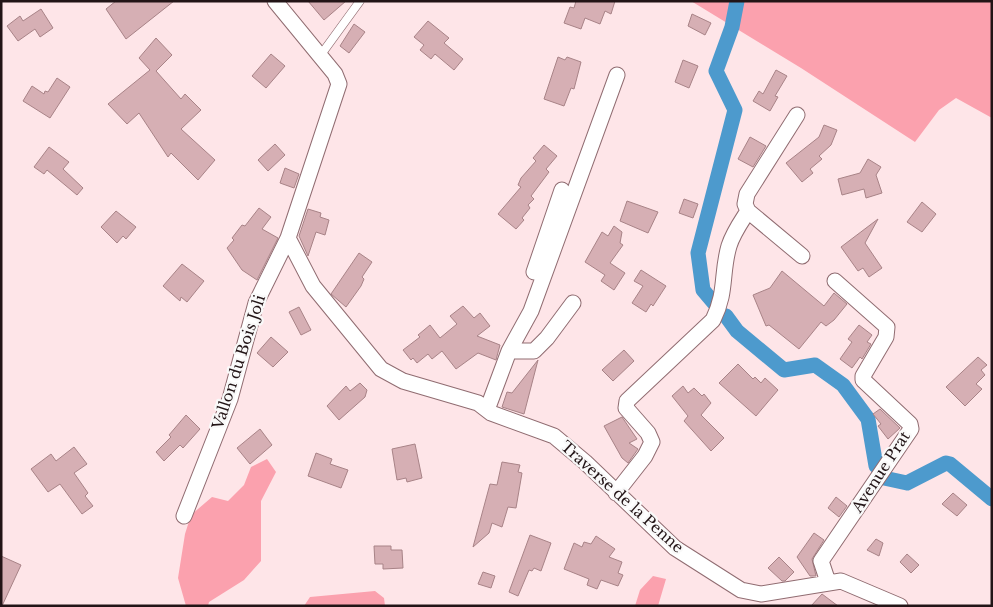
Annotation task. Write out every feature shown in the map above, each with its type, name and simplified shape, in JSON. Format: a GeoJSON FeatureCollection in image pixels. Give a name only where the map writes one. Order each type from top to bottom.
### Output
{"type":"FeatureCollection","features":[{"type":"Feature","properties":{"kind":"street"},"geometry":{"type":"LineString","coordinates":[[275,1],[335,74],[339,84],[288,238]]}},
{"type":"Feature","properties":{"kind":"street"},"geometry":{"type":"LineString","coordinates":[[487,410],[509,351],[531,310],[617,75]]}},
{"type":"Feature","properties":{"kind":"street"},"geometry":{"type":"LineString","coordinates":[[797,114],[747,194],[745,204],[748,212],[802,256]]}},
{"type":"Feature","properties":{"kind":"street"},"geometry":{"type":"LineString","coordinates":[[509,351],[510,334],[562,190]]}},
{"type":"Feature","properties":{"kind":"street"},"geometry":{"type":"LineString","coordinates":[[616,493],[645,456],[652,442],[648,433],[626,408],[627,401],[713,320],[722,303],[729,247],[737,228],[748,212]]}},
{"type":"Feature","properties":{"kind":"street","name":"Traverse de la Penne"},"geometry":{"type":"LineString","coordinates":[[288,238],[313,286],[381,369],[403,381],[478,403],[487,410],[554,436],[585,462],[675,548],[742,590],[761,594],[841,581],[900,606]]}},
{"type":"Feature","properties":{"kind":"street","name":"Vallon du Bois Joli"},"geometry":{"type":"LineString","coordinates":[[184,516],[230,398],[256,303],[288,238]]}},
{"type":"Feature","properties":{"kind":"street","name":"Avenue Prat"},"geometry":{"type":"LineString","coordinates":[[828,582],[821,561],[911,429],[910,424],[863,380],[863,376],[886,337],[887,327],[835,281]]}},
{"type":"Feature","properties":{"kind":"street"},"geometry":{"type":"LineString","coordinates":[[509,351],[534,351],[547,338],[572,303]]}},
{"type":"Feature","properties":{"kind":"lane"},"geometry":{"type":"LineString","coordinates":[[320,56],[360,1]]}},
{"type":"Feature","properties":{"kind":"shaded area"},"geometry":{"type":"Polygon","coordinates":[[[691,1],[992,1],[992,118],[956,98],[939,110],[915,142],[801,68],[691,1]]]}},
{"type":"Feature","properties":{"kind":"shaded area"},"geometry":{"type":"Polygon","coordinates":[[[267,459],[276,472],[261,501],[261,561],[244,580],[209,602],[208,606],[186,606],[178,578],[185,534],[191,515],[212,497],[228,501],[244,485],[251,467],[267,459]]]}},
{"type":"Feature","properties":{"kind":"shaded area"},"geometry":{"type":"Polygon","coordinates":[[[653,576],[666,579],[658,606],[635,606],[640,590],[653,576]]]}},
{"type":"Feature","properties":{"kind":"shaded area"},"geometry":{"type":"Polygon","coordinates":[[[375,591],[384,598],[385,606],[304,606],[310,597],[375,591]]]}},
{"type":"Feature","properties":{"kind":"building"},"geometry":{"type":"Polygon","coordinates":[[[116,1],[174,1],[126,39],[106,9],[116,1]]]}},
{"type":"Feature","properties":{"kind":"building"},"geometry":{"type":"Polygon","coordinates":[[[308,1],[346,1],[324,20],[308,1]]]}},
{"type":"Feature","properties":{"kind":"building"},"geometry":{"type":"Polygon","coordinates":[[[576,1],[615,1],[611,14],[605,11],[600,24],[585,18],[581,29],[564,23],[570,7],[574,8],[576,1]]]}},
{"type":"Feature","properties":{"kind":"building"},"geometry":{"type":"Polygon","coordinates":[[[41,9],[53,28],[40,37],[35,29],[18,41],[7,26],[20,16],[23,21],[41,9]]]}},
{"type":"Feature","properties":{"kind":"building"},"geometry":{"type":"Polygon","coordinates":[[[692,14],[711,23],[705,35],[688,26],[692,14]]]}},
{"type":"Feature","properties":{"kind":"building"},"geometry":{"type":"Polygon","coordinates":[[[428,21],[449,38],[444,43],[463,59],[454,70],[435,54],[431,59],[420,50],[424,45],[414,37],[428,21]]]}},
{"type":"Feature","properties":{"kind":"building"},"geometry":{"type":"Polygon","coordinates":[[[354,24],[365,32],[349,53],[340,46],[354,24]]]}},
{"type":"Feature","properties":{"kind":"building"},"geometry":{"type":"Polygon","coordinates":[[[156,38],[172,55],[156,71],[181,99],[185,94],[201,110],[181,129],[215,160],[198,180],[171,153],[168,157],[139,113],[127,124],[108,104],[150,70],[139,58],[156,38]]]}},
{"type":"Feature","properties":{"kind":"building"},"geometry":{"type":"Polygon","coordinates":[[[271,54],[285,66],[266,88],[252,76],[271,54]]]}},
{"type":"Feature","properties":{"kind":"building"},"geometry":{"type":"Polygon","coordinates":[[[558,57],[565,60],[567,57],[581,62],[574,89],[571,88],[564,106],[544,99],[558,57]]]}},
{"type":"Feature","properties":{"kind":"building"},"geometry":{"type":"Polygon","coordinates":[[[683,60],[698,66],[689,88],[675,82],[683,60]]]}},
{"type":"Feature","properties":{"kind":"building"},"geometry":{"type":"Polygon","coordinates":[[[776,70],[787,76],[775,96],[778,97],[770,111],[753,101],[759,91],[763,94],[776,70]]]}},
{"type":"Feature","properties":{"kind":"building"},"geometry":{"type":"Polygon","coordinates":[[[57,78],[70,87],[50,118],[23,101],[32,86],[44,94],[45,91],[48,92],[57,78]]]}},
{"type":"Feature","properties":{"kind":"building"},"geometry":{"type":"Polygon","coordinates":[[[824,125],[837,130],[831,145],[819,156],[822,159],[810,169],[813,173],[802,182],[786,163],[819,137],[824,125]]]}},
{"type":"Feature","properties":{"kind":"building"},"geometry":{"type":"Polygon","coordinates":[[[750,137],[766,146],[753,167],[738,159],[750,137]]]}},
{"type":"Feature","properties":{"kind":"building"},"geometry":{"type":"Polygon","coordinates":[[[275,144],[285,155],[268,171],[258,160],[275,144]]]}},
{"type":"Feature","properties":{"kind":"building"},"geometry":{"type":"Polygon","coordinates":[[[544,145],[557,156],[546,169],[549,172],[531,196],[534,199],[528,205],[530,208],[522,218],[524,220],[516,229],[498,214],[521,187],[518,185],[521,178],[536,161],[533,158],[544,145]]]}},
{"type":"Feature","properties":{"kind":"building"},"geometry":{"type":"Polygon","coordinates":[[[49,147],[69,162],[63,169],[83,188],[77,195],[47,170],[44,174],[34,167],[49,147]]]}},
{"type":"Feature","properties":{"kind":"building"},"geometry":{"type":"Polygon","coordinates":[[[868,159],[881,167],[876,175],[882,193],[866,198],[864,189],[842,195],[838,179],[860,173],[868,159]]]}},
{"type":"Feature","properties":{"kind":"building"},"geometry":{"type":"Polygon","coordinates":[[[285,168],[299,174],[294,188],[280,183],[285,168]]]}},
{"type":"Feature","properties":{"kind":"building"},"geometry":{"type":"Polygon","coordinates":[[[684,199],[698,204],[693,218],[679,213],[684,199]]]}},
{"type":"Feature","properties":{"kind":"building"},"geometry":{"type":"Polygon","coordinates":[[[627,201],[658,212],[648,233],[620,221],[627,201]]]}},
{"type":"Feature","properties":{"kind":"building"},"geometry":{"type":"Polygon","coordinates":[[[922,202],[936,214],[922,232],[907,222],[922,202]]]}},
{"type":"Feature","properties":{"kind":"building"},"geometry":{"type":"Polygon","coordinates":[[[259,208],[271,217],[262,229],[278,238],[257,280],[242,270],[227,248],[242,225],[245,226],[259,208]]]}},
{"type":"Feature","properties":{"kind":"building"},"geometry":{"type":"Polygon","coordinates":[[[308,209],[321,213],[320,217],[329,220],[325,235],[316,232],[308,256],[299,236],[308,209]]]}},
{"type":"Feature","properties":{"kind":"building"},"geometry":{"type":"Polygon","coordinates":[[[116,211],[136,227],[126,239],[123,236],[117,243],[101,227],[116,211]]]}},
{"type":"Feature","properties":{"kind":"building"},"geometry":{"type":"Polygon","coordinates":[[[878,219],[865,243],[882,268],[869,277],[863,268],[858,271],[841,247],[878,219]]]}},
{"type":"Feature","properties":{"kind":"building"},"geometry":{"type":"Polygon","coordinates":[[[614,226],[622,232],[620,243],[623,245],[610,263],[625,273],[614,290],[601,281],[605,275],[585,262],[602,232],[608,236],[614,226]]]}},
{"type":"Feature","properties":{"kind":"building"},"geometry":{"type":"Polygon","coordinates":[[[359,253],[372,262],[362,277],[364,279],[361,286],[346,307],[331,294],[359,253]]]}},
{"type":"Feature","properties":{"kind":"building"},"geometry":{"type":"Polygon","coordinates":[[[182,264],[204,281],[187,302],[181,297],[180,301],[163,286],[182,264]]]}},
{"type":"Feature","properties":{"kind":"building"},"geometry":{"type":"Polygon","coordinates":[[[641,270],[666,286],[653,306],[651,304],[646,312],[632,303],[643,286],[634,281],[641,270]]]}},
{"type":"Feature","properties":{"kind":"building"},"geometry":{"type":"Polygon","coordinates":[[[782,271],[824,306],[834,293],[847,304],[834,320],[826,326],[821,322],[799,349],[769,325],[766,326],[753,295],[770,288],[782,271]]]}},
{"type":"Feature","properties":{"kind":"building"},"geometry":{"type":"Polygon","coordinates":[[[463,306],[474,318],[480,313],[490,326],[477,336],[500,345],[496,360],[478,353],[456,369],[442,351],[432,359],[428,354],[417,363],[413,358],[411,360],[403,350],[420,337],[418,335],[430,325],[440,338],[457,324],[450,316],[463,306]]]}},
{"type":"Feature","properties":{"kind":"building"},"geometry":{"type":"Polygon","coordinates":[[[299,307],[311,330],[301,335],[289,312],[299,307]]]}},
{"type":"Feature","properties":{"kind":"building"},"geometry":{"type":"Polygon","coordinates":[[[859,325],[872,335],[867,342],[871,344],[862,359],[860,357],[852,368],[840,359],[852,342],[848,339],[859,325]]]}},
{"type":"Feature","properties":{"kind":"building"},"geometry":{"type":"Polygon","coordinates":[[[271,337],[288,352],[273,367],[257,353],[271,337]]]}},
{"type":"Feature","properties":{"kind":"building"},"geometry":{"type":"Polygon","coordinates":[[[624,350],[634,361],[613,381],[602,370],[624,350]]]}},
{"type":"Feature","properties":{"kind":"building"},"geometry":{"type":"Polygon","coordinates":[[[978,357],[987,365],[981,370],[985,375],[976,384],[982,389],[965,406],[946,387],[978,357]]]}},
{"type":"Feature","properties":{"kind":"building"},"geometry":{"type":"Polygon","coordinates":[[[538,360],[524,414],[502,407],[507,392],[512,393],[538,360]]]}},
{"type":"Feature","properties":{"kind":"building"},"geometry":{"type":"Polygon","coordinates":[[[738,364],[753,379],[755,377],[761,383],[765,378],[778,390],[756,416],[719,383],[738,364]]]}},
{"type":"Feature","properties":{"kind":"building"},"geometry":{"type":"Polygon","coordinates":[[[360,383],[367,390],[365,397],[339,420],[327,406],[346,386],[350,391],[360,383]]]}},
{"type":"Feature","properties":{"kind":"building"},"geometry":{"type":"Polygon","coordinates":[[[683,386],[688,393],[694,388],[702,396],[704,394],[711,403],[701,415],[724,438],[711,451],[684,421],[688,416],[672,396],[683,386]]]}},
{"type":"Feature","properties":{"kind":"building"},"geometry":{"type":"Polygon","coordinates":[[[880,409],[900,428],[888,439],[878,426],[881,424],[873,414],[880,409]]]}},
{"type":"Feature","properties":{"kind":"building"},"geometry":{"type":"Polygon","coordinates":[[[186,415],[200,429],[183,448],[180,445],[164,461],[156,452],[171,437],[169,435],[186,415]]]}},
{"type":"Feature","properties":{"kind":"building"},"geometry":{"type":"Polygon","coordinates":[[[622,417],[637,439],[629,443],[638,449],[628,463],[622,458],[604,426],[622,417]]]}},
{"type":"Feature","properties":{"kind":"building"},"geometry":{"type":"Polygon","coordinates":[[[260,429],[272,445],[250,464],[237,448],[260,429]]]}},
{"type":"Feature","properties":{"kind":"building"},"geometry":{"type":"Polygon","coordinates":[[[415,444],[422,478],[407,482],[406,478],[397,480],[392,449],[415,444]]]}},
{"type":"Feature","properties":{"kind":"building"},"geometry":{"type":"Polygon","coordinates":[[[74,447],[87,464],[74,473],[88,493],[85,496],[93,506],[82,514],[60,484],[48,492],[31,469],[51,454],[56,461],[74,447]]]}},
{"type":"Feature","properties":{"kind":"building"},"geometry":{"type":"Polygon","coordinates":[[[316,453],[332,459],[330,464],[348,470],[341,488],[308,476],[316,453]]]}},
{"type":"Feature","properties":{"kind":"building"},"geometry":{"type":"Polygon","coordinates":[[[502,462],[520,465],[518,472],[522,473],[516,508],[508,507],[502,527],[492,523],[489,533],[473,547],[490,484],[497,485],[502,462]]]}},
{"type":"Feature","properties":{"kind":"building"},"geometry":{"type":"Polygon","coordinates":[[[953,493],[967,505],[957,516],[942,504],[953,493]]]}},
{"type":"Feature","properties":{"kind":"building"},"geometry":{"type":"Polygon","coordinates":[[[836,497],[847,506],[839,517],[828,508],[836,497]]]}},
{"type":"Feature","properties":{"kind":"building"},"geometry":{"type":"Polygon","coordinates":[[[814,533],[824,540],[812,559],[816,576],[810,576],[797,557],[814,533]]]}},
{"type":"Feature","properties":{"kind":"building"},"geometry":{"type":"Polygon","coordinates":[[[530,535],[551,543],[541,571],[534,568],[532,571],[529,570],[518,596],[509,592],[530,535]]]}},
{"type":"Feature","properties":{"kind":"building"},"geometry":{"type":"Polygon","coordinates":[[[596,536],[615,549],[609,557],[622,562],[618,573],[623,575],[618,586],[601,580],[597,589],[587,585],[589,579],[564,569],[574,543],[582,547],[584,542],[591,544],[596,536]]]}},
{"type":"Feature","properties":{"kind":"building"},"geometry":{"type":"Polygon","coordinates":[[[876,539],[883,543],[879,556],[867,550],[876,539]]]}},
{"type":"Feature","properties":{"kind":"building"},"geometry":{"type":"Polygon","coordinates":[[[374,546],[391,546],[391,550],[402,550],[403,568],[383,569],[383,564],[375,564],[374,546]]]}},
{"type":"Feature","properties":{"kind":"building"},"geometry":{"type":"Polygon","coordinates":[[[907,554],[919,565],[911,573],[900,562],[907,554]]]}},
{"type":"Feature","properties":{"kind":"building"},"geometry":{"type":"Polygon","coordinates":[[[1,556],[21,565],[2,606],[1,606],[1,556]]]}},
{"type":"Feature","properties":{"kind":"building"},"geometry":{"type":"Polygon","coordinates":[[[779,557],[794,572],[785,581],[782,581],[768,568],[779,557]]]}},
{"type":"Feature","properties":{"kind":"building"},"geometry":{"type":"Polygon","coordinates":[[[483,572],[495,576],[491,588],[478,584],[483,572]]]}},
{"type":"Feature","properties":{"kind":"building"},"geometry":{"type":"Polygon","coordinates":[[[822,594],[838,606],[811,606],[822,594]]]}},
{"type":"Feature","properties":{"kind":"waterway"},"geometry":{"type":"LineString","coordinates":[[714,303],[703,290],[698,253],[735,110],[716,71],[732,27],[737,1]]}},
{"type":"Feature","properties":{"kind":"waterway"},"geometry":{"type":"LineString","coordinates":[[726,316],[737,331],[784,370],[815,365],[843,385],[868,419],[876,466]]}},
{"type":"Feature","properties":{"kind":"waterway"},"geometry":{"type":"LineString","coordinates":[[884,478],[907,483],[946,463],[950,464],[992,499]]}}]}
